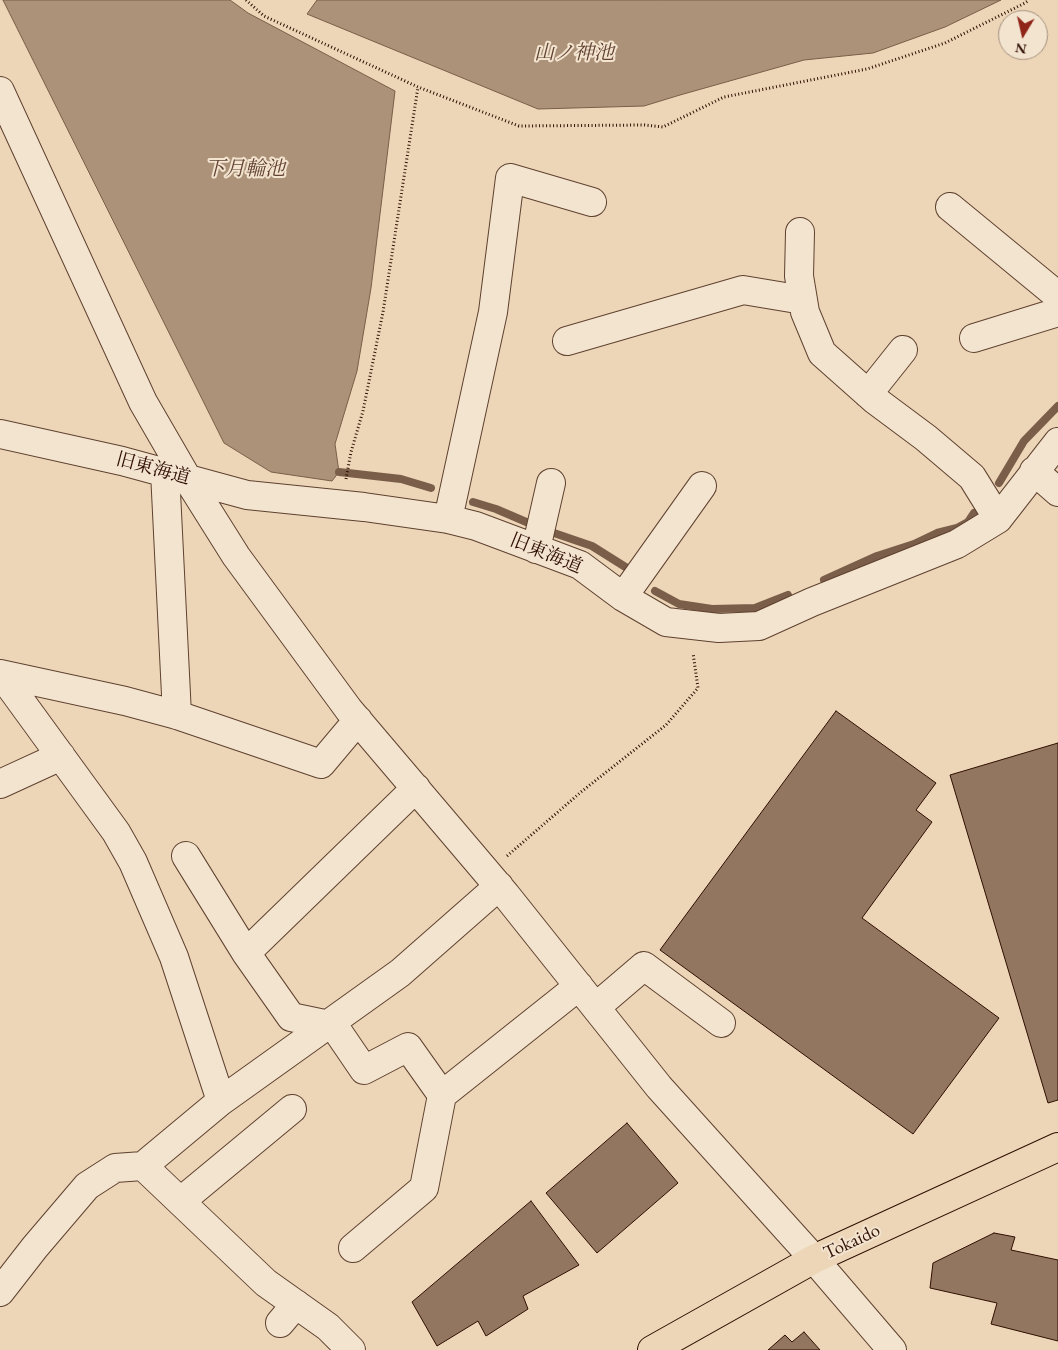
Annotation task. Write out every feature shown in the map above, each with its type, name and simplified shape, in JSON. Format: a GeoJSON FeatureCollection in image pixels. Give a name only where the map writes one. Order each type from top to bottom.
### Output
{"type":"FeatureCollection","features":[{"type":"Feature","properties":{"kind":"highway","name":"Tokaido"},"geometry":{"type":"LineString","coordinates":[[652,1350],[814,1259],[1054,1151]]}},
{"type":"Feature","properties":{"kind":"street"},"geometry":{"type":"LineString","coordinates":[[0,90],[176,475],[349,710],[493,880],[659,1087],[814,1259],[892,1350]]}},
{"type":"Feature","properties":{"kind":"street"},"geometry":{"type":"LineString","coordinates":[[448,519],[493,312],[510,178],[592,202]]}},
{"type":"Feature","properties":{"kind":"street"},"geometry":{"type":"LineString","coordinates":[[950,207],[1058,296]]}},
{"type":"Feature","properties":{"kind":"street"},"geometry":{"type":"LineString","coordinates":[[800,232],[799,276],[805,312],[822,353],[868,394],[926,438],[972,477],[998,519]]}},
{"type":"Feature","properties":{"kind":"street"},"geometry":{"type":"LineString","coordinates":[[567,341],[743,290],[803,300]]}},
{"type":"Feature","properties":{"kind":"street"},"geometry":{"type":"LineString","coordinates":[[974,338],[1058,312]]}},
{"type":"Feature","properties":{"kind":"street"},"geometry":{"type":"LineString","coordinates":[[868,394],[902,350]]}},
{"type":"Feature","properties":{"kind":"street","name":"旧東海道"},"geometry":{"type":"LineString","coordinates":[[0,434],[176,475],[248,495],[364,507],[448,519],[476,526],[580,565],[623,598],[666,622],[718,628],[759,626],[812,602],[957,544],[998,519],[1058,442]]}},
{"type":"Feature","properties":{"kind":"street"},"geometry":{"type":"LineString","coordinates":[[1034,471],[1058,492]]}},
{"type":"Feature","properties":{"kind":"street"},"geometry":{"type":"LineString","coordinates":[[176,475],[177,715]]}},
{"type":"Feature","properties":{"kind":"street"},"geometry":{"type":"LineString","coordinates":[[536,548],[551,483]]}},
{"type":"Feature","properties":{"kind":"street"},"geometry":{"type":"LineString","coordinates":[[623,598],[702,486]]}},
{"type":"Feature","properties":{"kind":"street"},"geometry":{"type":"LineString","coordinates":[[0,674],[125,701],[177,715],[322,764],[358,720]]}},
{"type":"Feature","properties":{"kind":"street"},"geometry":{"type":"LineString","coordinates":[[0,674],[116,832],[133,862],[174,957],[221,1101]]}},
{"type":"Feature","properties":{"kind":"street"},"geometry":{"type":"LineString","coordinates":[[0,784],[61,756]]}},
{"type":"Feature","properties":{"kind":"street"},"geometry":{"type":"LineString","coordinates":[[246,953],[416,788]]}},
{"type":"Feature","properties":{"kind":"street"},"geometry":{"type":"LineString","coordinates":[[186,856],[246,953],[290,1017],[334,1026],[364,1070],[408,1047],[442,1095]]}},
{"type":"Feature","properties":{"kind":"street"},"geometry":{"type":"LineString","coordinates":[[0,1292],[40,1240],[87,1186],[115,1168],[143,1166],[221,1101],[400,973],[493,880]]}},
{"type":"Feature","properties":{"kind":"street"},"geometry":{"type":"LineString","coordinates":[[353,1248],[424,1188],[442,1095],[588,997],[644,966],[721,1023]]}},
{"type":"Feature","properties":{"kind":"street"},"geometry":{"type":"LineString","coordinates":[[181,1201],[292,1109]]}},
{"type":"Feature","properties":{"kind":"street"},"geometry":{"type":"LineString","coordinates":[[143,1166],[266,1283],[288,1313],[328,1327],[351,1350]]}},
{"type":"Feature","properties":{"kind":"path"},"geometry":{"type":"LineString","coordinates":[[246,0],[264,16],[418,87],[520,126],[645,125],[663,127],[724,97],[867,69],[945,43],[1029,0]]}},
{"type":"Feature","properties":{"kind":"path"},"geometry":{"type":"LineString","coordinates":[[345,481],[350,455],[363,411],[383,312],[418,87]]}},
{"type":"Feature","properties":{"kind":"path"},"geometry":{"type":"LineString","coordinates":[[493,880],[581,792],[666,725],[698,688],[689,625]]}},
{"type":"Feature","properties":{"kind":"water","name":"下月輪池"},"geometry":{"type":"Polygon","coordinates":[[[3,0],[230,0],[248,13],[395,91],[371,288],[357,371],[335,444],[339,472],[332,481],[271,472],[224,443],[3,0]]]}},
{"type":"Feature","properties":{"kind":"water","name":"山ノ神池"},"geometry":{"type":"Polygon","coordinates":[[[317,0],[1001,0],[945,27],[873,53],[804,60],[644,106],[538,109],[307,14],[317,0]]]}},
{"type":"Feature","properties":{"kind":"building"},"geometry":{"type":"Polygon","coordinates":[[[836,711],[936,783],[916,810],[932,822],[862,918],[999,1018],[913,1134],[660,950],[836,711]]]}},
{"type":"Feature","properties":{"kind":"building"},"geometry":{"type":"Polygon","coordinates":[[[1058,743],[1058,1100],[1048,1103],[950,775],[1058,743]]]}},
{"type":"Feature","properties":{"kind":"building"},"geometry":{"type":"Polygon","coordinates":[[[627,1123],[678,1183],[597,1253],[546,1193],[627,1123]]]}},
{"type":"Feature","properties":{"kind":"building"},"geometry":{"type":"Polygon","coordinates":[[[531,1201],[579,1265],[523,1296],[528,1309],[486,1336],[478,1321],[437,1346],[412,1302],[531,1201]]]}},
{"type":"Feature","properties":{"kind":"building"},"geometry":{"type":"Polygon","coordinates":[[[994,1233],[1015,1237],[1011,1250],[1058,1260],[1058,1341],[991,1324],[997,1303],[930,1288],[933,1263],[994,1233]]]}},
{"type":"Feature","properties":{"kind":"building"},"geometry":{"type":"Polygon","coordinates":[[[804,1332],[820,1350],[768,1350],[785,1335],[792,1342],[804,1332]]]}},
{"type":"Feature","properties":{"kind":"waterway"},"geometry":{"type":"LineString","coordinates":[[999,483],[1024,441],[1058,406]]}},
{"type":"Feature","properties":{"kind":"waterway"},"geometry":{"type":"LineString","coordinates":[[339,472],[401,479],[431,488]]}},
{"type":"Feature","properties":{"kind":"waterway"},"geometry":{"type":"LineString","coordinates":[[473,502],[496,509],[531,524]]}},
{"type":"Feature","properties":{"kind":"waterway"},"geometry":{"type":"LineString","coordinates":[[824,580],[877,556],[914,544],[937,533],[957,528],[968,522],[974,513]]}},
{"type":"Feature","properties":{"kind":"waterway"},"geometry":{"type":"LineString","coordinates":[[554,533],[592,546],[627,568]]}},
{"type":"Feature","properties":{"kind":"waterway"},"geometry":{"type":"LineString","coordinates":[[655,591],[679,604],[712,609],[755,608],[788,595]]}}]}
